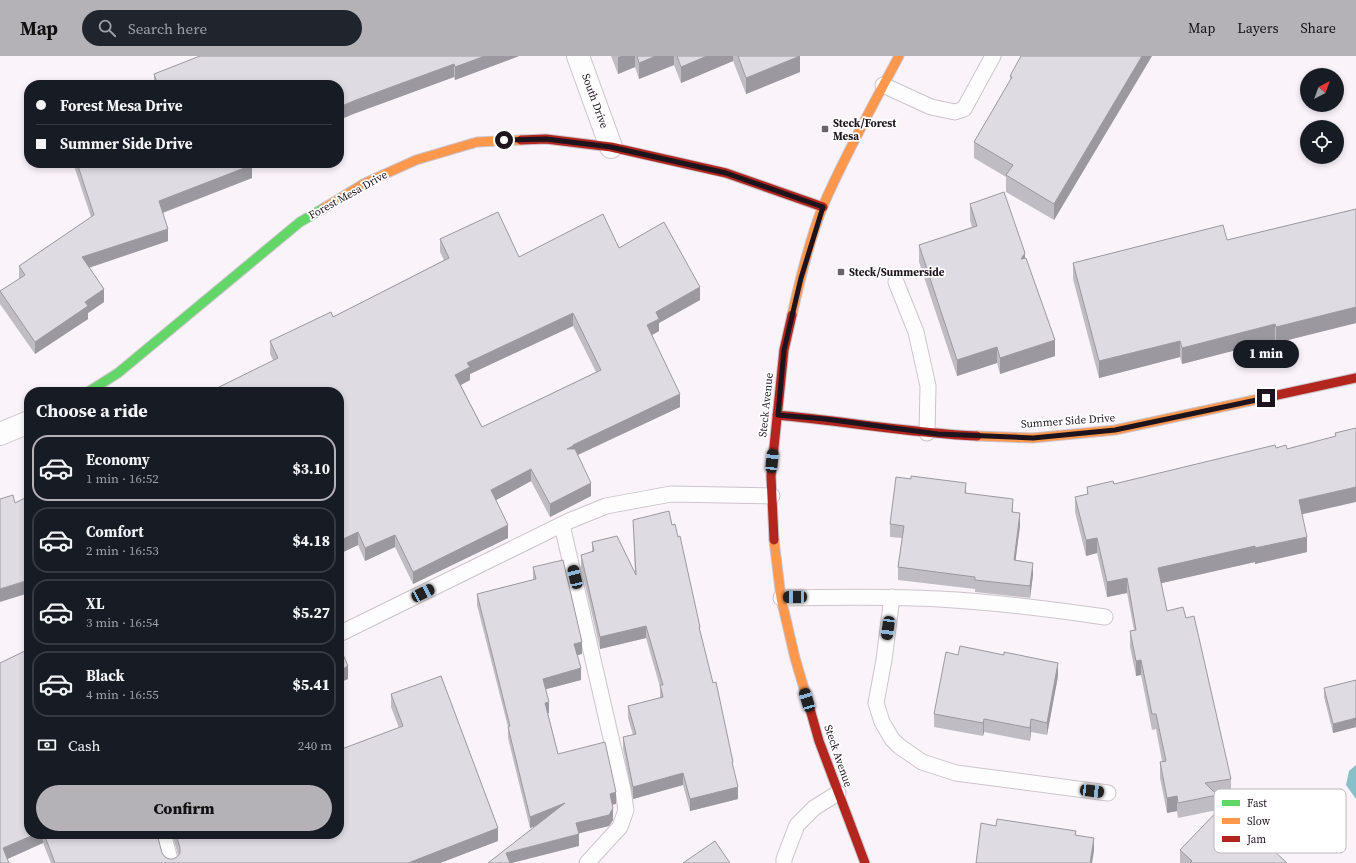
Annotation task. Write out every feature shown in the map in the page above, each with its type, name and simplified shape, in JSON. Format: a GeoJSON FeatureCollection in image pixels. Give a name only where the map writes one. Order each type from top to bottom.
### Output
{"type":"FeatureCollection","features":[{"type":"Feature","properties":{"kind":"street","name":"South Drive"},"geometry":{"type":"LineString","coordinates":[[578,56],[611,147]]}},
{"type":"Feature","properties":{"kind":"street","name":"Steck Avenue"},"geometry":{"type":"LineString","coordinates":[[865,863],[819,741],[794,658],[781,598],[774,536],[771,476],[784,350],[803,270],[823,207],[853,143],[900,56]]}},
{"type":"Feature","properties":{"kind":"street","name":"Forest Mesa Drive"},"geometry":{"type":"LineString","coordinates":[[96,387],[118,373],[300,222],[365,184],[416,160],[476,142],[546,139],[611,147],[726,173],[823,207]]}},
{"type":"Feature","properties":{"kind":"street","name":"Summer Side Drive"},"geometry":{"type":"LineString","coordinates":[[778,415],[825,419],[928,433],[1033,438],[1115,430],[1356,378]]}},
{"type":"Feature","properties":{"kind":"street"},"geometry":{"type":"LineString","coordinates":[[0,434],[24,424]]}},
{"type":"Feature","properties":{"kind":"lane"},"geometry":{"type":"LineString","coordinates":[[884,85],[931,107],[955,112],[964,109],[993,56]]}},
{"type":"Feature","properties":{"kind":"lane"},"geometry":{"type":"LineString","coordinates":[[896,282],[916,332],[928,386],[928,433]]}},
{"type":"Feature","properties":{"kind":"lane"},"geometry":{"type":"LineString","coordinates":[[344,632],[562,525],[606,506],[671,494],[772,496]]}},
{"type":"Feature","properties":{"kind":"lane"},"geometry":{"type":"LineString","coordinates":[[562,525],[623,790],[626,810],[620,827],[587,863]]}},
{"type":"Feature","properties":{"kind":"lane"},"geometry":{"type":"LineString","coordinates":[[781,598],[892,597],[941,599],[1039,608],[1105,617]]}},
{"type":"Feature","properties":{"kind":"lane"},"geometry":{"type":"LineString","coordinates":[[892,597],[884,660],[876,703],[882,722],[892,739],[899,746],[922,762],[956,772],[1108,793]]}},
{"type":"Feature","properties":{"kind":"lane"},"geometry":{"type":"LineString","coordinates":[[784,863],[784,859],[797,825],[814,808],[838,793]]}},
{"type":"Feature","properties":{"kind":"lane"},"geometry":{"type":"LineString","coordinates":[[164,839],[171,863]]}},
{"type":"Feature","properties":{"kind":"water"},"geometry":{"type":"Polygon","coordinates":[[[1356,765],[1356,799],[1346,785],[1349,771],[1356,765]]]}},
{"type":"Feature","properties":{"kind":"building"},"geometry":{"type":"Polygon","coordinates":[[[200,56],[485,56],[455,67],[454,64],[344,105],[344,80],[156,80],[154,74],[200,56]]]}},
{"type":"Feature","properties":{"kind":"building"},"geometry":{"type":"Polygon","coordinates":[[[637,56],[656,56],[639,63],[637,56]]]}},
{"type":"Feature","properties":{"kind":"building"},"geometry":{"type":"Polygon","coordinates":[[[677,56],[707,56],[681,67],[677,56]]]}},
{"type":"Feature","properties":{"kind":"building"},"geometry":{"type":"Polygon","coordinates":[[[738,56],[800,56],[746,78],[738,56]]]}},
{"type":"Feature","properties":{"kind":"building"},"geometry":{"type":"Polygon","coordinates":[[[1021,56],[1142,56],[1054,204],[1006,175],[1013,165],[974,142],[1012,77],[1010,76],[1021,56]]]}},
{"type":"Feature","properties":{"kind":"building"},"geometry":{"type":"Polygon","coordinates":[[[79,168],[244,168],[159,201],[168,229],[82,257],[104,289],[85,302],[88,306],[35,342],[0,291],[25,275],[19,266],[94,215],[79,168]]]}},
{"type":"Feature","properties":{"kind":"building"},"geometry":{"type":"Polygon","coordinates":[[[1004,192],[1025,253],[1021,259],[1026,258],[1055,340],[1000,358],[997,347],[957,360],[919,245],[977,226],[970,204],[1004,192]]]}},
{"type":"Feature","properties":{"kind":"building"},"geometry":{"type":"Polygon","coordinates":[[[1356,209],[1356,307],[1276,327],[1275,324],[1182,348],[1180,341],[1099,361],[1073,263],[1223,225],[1227,240],[1356,209]]]}},
{"type":"Feature","properties":{"kind":"building"},"geometry":{"type":"Polygon","coordinates":[[[498,212],[519,257],[603,214],[619,248],[664,222],[700,287],[656,312],[659,319],[647,325],[680,394],[567,449],[575,449],[591,483],[550,504],[531,469],[491,490],[508,525],[413,572],[395,535],[365,548],[358,532],[344,539],[344,387],[219,387],[278,358],[270,341],[331,312],[333,317],[449,258],[440,239],[498,212]],[[573,313],[467,363],[470,367],[455,375],[482,427],[601,370],[573,313]]]}},
{"type":"Feature","properties":{"kind":"building"},"geometry":{"type":"Polygon","coordinates":[[[1356,428],[1356,487],[1299,500],[1307,537],[1255,548],[1255,546],[1158,568],[1167,611],[1183,607],[1186,618],[1194,616],[1231,779],[1205,783],[1214,792],[1214,796],[1178,803],[1177,796],[1167,798],[1160,762],[1166,761],[1156,714],[1152,714],[1141,660],[1136,661],[1130,631],[1136,630],[1127,578],[1107,582],[1097,538],[1086,540],[1075,497],[1088,494],[1087,487],[1113,481],[1114,484],[1275,445],[1276,448],[1286,445],[1287,449],[1336,436],[1335,433],[1356,428]]]}},
{"type":"Feature","properties":{"kind":"building"},"geometry":{"type":"Polygon","coordinates":[[[911,476],[966,483],[965,493],[1013,499],[1012,512],[1020,513],[1014,560],[1033,563],[1030,586],[975,580],[975,577],[898,567],[904,526],[890,524],[896,477],[911,479],[911,476]]]}},
{"type":"Feature","properties":{"kind":"building"},"geometry":{"type":"Polygon","coordinates":[[[13,495],[15,503],[24,498],[24,582],[0,589],[0,499],[13,495]]]}},
{"type":"Feature","properties":{"kind":"building"},"geometry":{"type":"Polygon","coordinates":[[[669,511],[672,525],[675,524],[678,537],[680,536],[699,627],[713,683],[716,682],[738,787],[690,799],[683,773],[633,787],[623,737],[636,734],[628,706],[663,697],[660,685],[663,685],[646,626],[600,637],[581,555],[594,551],[592,542],[617,536],[636,575],[633,520],[669,511]]]}},
{"type":"Feature","properties":{"kind":"building"},"geometry":{"type":"Polygon","coordinates":[[[563,560],[582,642],[574,644],[581,668],[543,679],[549,702],[545,703],[558,754],[605,742],[616,792],[610,794],[613,808],[609,815],[576,823],[579,834],[506,853],[510,863],[488,863],[565,803],[530,817],[508,727],[510,726],[477,594],[536,579],[533,567],[563,560]]]}},
{"type":"Feature","properties":{"kind":"building"},"geometry":{"type":"Polygon","coordinates":[[[960,646],[1004,655],[1004,652],[1058,663],[1047,723],[1031,719],[1030,728],[984,719],[983,723],[934,714],[946,652],[958,655],[960,646]]]}},
{"type":"Feature","properties":{"kind":"building"},"geometry":{"type":"Polygon","coordinates":[[[24,651],[24,839],[3,848],[9,863],[0,863],[0,663],[24,651]]]}},
{"type":"Feature","properties":{"kind":"building"},"geometry":{"type":"Polygon","coordinates":[[[344,657],[348,666],[344,668],[344,657]]]}},
{"type":"Feature","properties":{"kind":"building"},"geometry":{"type":"Polygon","coordinates":[[[441,676],[498,828],[408,863],[55,863],[46,839],[158,839],[162,853],[165,857],[173,859],[180,853],[177,839],[344,839],[344,748],[403,726],[391,694],[441,676]]]}},
{"type":"Feature","properties":{"kind":"building"},"geometry":{"type":"Polygon","coordinates":[[[1356,680],[1356,718],[1333,724],[1324,688],[1356,680]]]}},
{"type":"Feature","properties":{"kind":"building"},"geometry":{"type":"Polygon","coordinates":[[[1214,814],[1214,853],[1276,853],[1287,863],[1190,863],[1192,861],[1180,850],[1214,814]]]}},
{"type":"Feature","properties":{"kind":"building"},"geometry":{"type":"Polygon","coordinates":[[[997,819],[1076,831],[1075,835],[1094,838],[1090,863],[976,863],[981,823],[996,826],[997,819]]]}},
{"type":"Feature","properties":{"kind":"building"},"geometry":{"type":"Polygon","coordinates":[[[715,841],[730,863],[683,863],[715,841]]]}},
{"type":"Feature","properties":{"kind":"traffic: fast"},"geometry":{"type":"LineString","coordinates":[[96,387],[118,373],[300,222],[324,208]]}},
{"type":"Feature","properties":{"kind":"traffic: slow"},"geometry":{"type":"LineString","coordinates":[[792,315],[809,246],[823,206],[850,149],[899,56]]}},
{"type":"Feature","properties":{"kind":"traffic: slow"},"geometry":{"type":"LineString","coordinates":[[324,208],[365,183],[416,160],[477,142],[521,140]]}},
{"type":"Feature","properties":{"kind":"traffic: slow"},"geometry":{"type":"LineString","coordinates":[[977,436],[1033,438],[1115,430],[1268,397]]}},
{"type":"Feature","properties":{"kind":"traffic: slow"},"geometry":{"type":"LineString","coordinates":[[774,540],[781,598],[795,658],[808,702]]}},
{"type":"Feature","properties":{"kind":"traffic: jam"},"geometry":{"type":"LineString","coordinates":[[521,140],[546,139],[611,147],[726,173],[823,207]]}},
{"type":"Feature","properties":{"kind":"traffic: jam"},"geometry":{"type":"LineString","coordinates":[[774,540],[771,476],[784,350],[792,315]]}},
{"type":"Feature","properties":{"kind":"traffic: jam"},"geometry":{"type":"LineString","coordinates":[[1268,397],[1356,378]]}},
{"type":"Feature","properties":{"kind":"traffic: jam"},"geometry":{"type":"LineString","coordinates":[[777,415],[927,432],[977,436]]}},
{"type":"Feature","properties":{"kind":"traffic: jam"},"geometry":{"type":"LineString","coordinates":[[808,702],[819,741],[865,863]]}},
{"type":"Feature","properties":{"kind":"place","name":"Steck/Forest Mesa"},"geometry":{"type":"Point","coordinates":[825,129]}},
{"type":"Feature","properties":{"kind":"place","name":"Steck/Summerside"},"geometry":{"type":"Point","coordinates":[841,272]}},
{"type":"Feature","properties":{"kind":"route"},"geometry":{"type":"LineString","coordinates":[[504,140],[546,139],[611,147],[726,173],[823,207],[801,278],[784,350],[778,415],[825,419],[938,434],[1033,438],[1115,430],[1266,398]]}}]}
